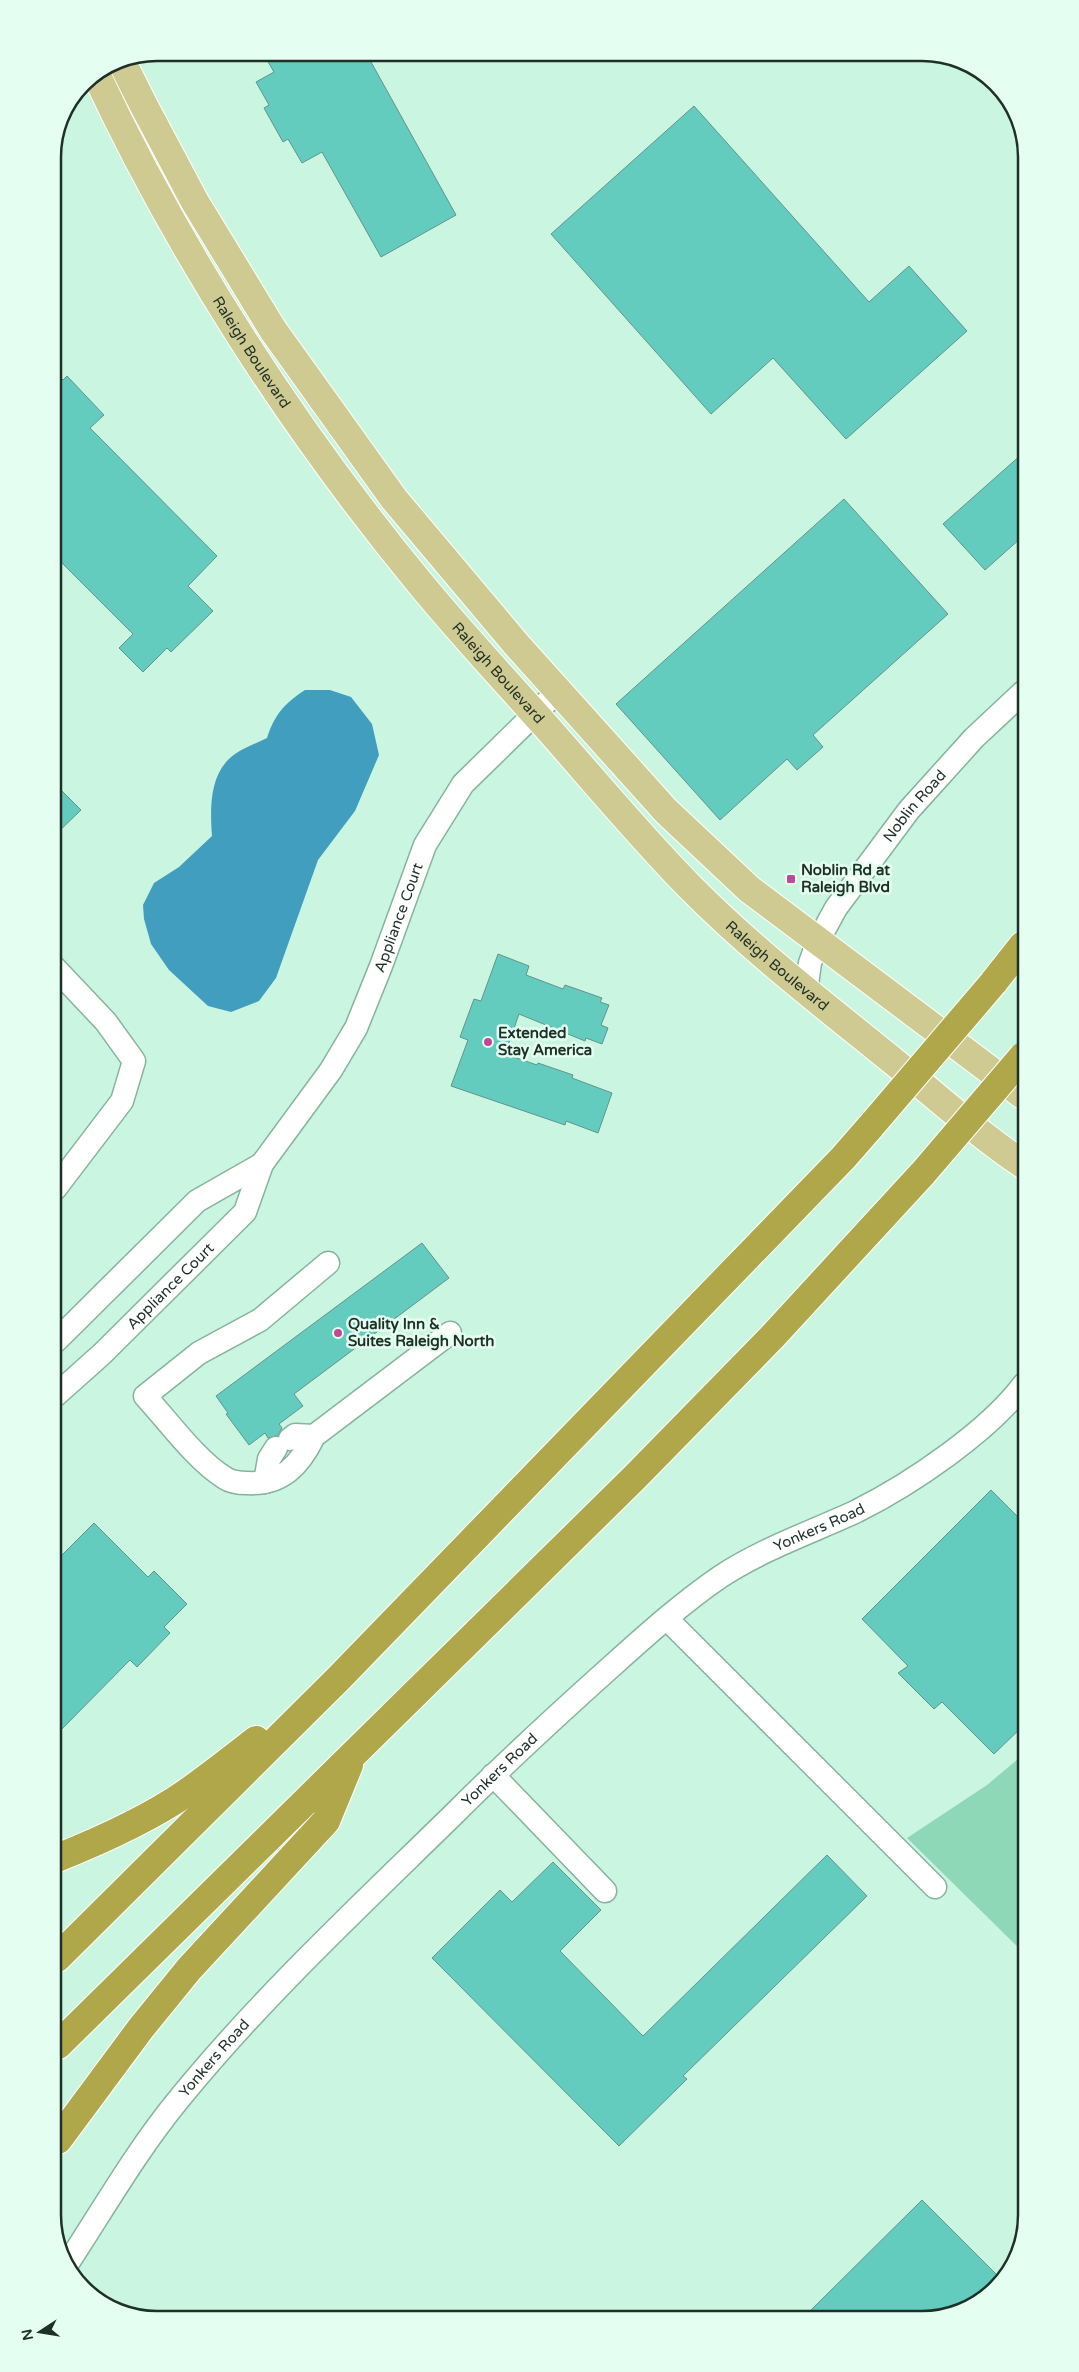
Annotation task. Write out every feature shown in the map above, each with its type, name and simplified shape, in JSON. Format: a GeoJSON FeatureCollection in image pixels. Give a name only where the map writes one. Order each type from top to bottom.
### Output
{"type":"FeatureCollection","features":[{"type":"Feature","properties":{"kind":"highway"},"geometry":{"type":"LineString","coordinates":[[61,1954],[339,1678],[842,1158],[1018,951]]}},
{"type":"Feature","properties":{"kind":"highway"},"geometry":{"type":"LineString","coordinates":[[61,2042],[635,1477],[772,1338],[923,1173],[1018,1062]]}},
{"type":"Feature","properties":{"kind":"highway"},"geometry":{"type":"LineString","coordinates":[[61,1856],[90,1845],[149,1816],[186,1793],[339,1678]]}},
{"type":"Feature","properties":{"kind":"highway"},"geometry":{"type":"LineString","coordinates":[[61,2136],[141,2028],[189,1969],[326,1821],[353,1754]]}},
{"type":"Feature","properties":{"kind":"main road","name":"Raleigh Boulevard"},"geometry":{"type":"LineString","coordinates":[[124,67],[142,104],[196,202],[273,330],[394,499],[558,690],[666,811],[749,889],[1018,1091]]}},
{"type":"Feature","properties":{"kind":"main road","name":"Raleigh Boulevard"},"geometry":{"type":"LineString","coordinates":[[99,81],[128,139],[182,236],[283,399],[348,490],[417,580],[615,806],[692,889],[806,990],[1018,1160]]}},
{"type":"Feature","properties":{"kind":"street","name":"Appliance Court"},"geometry":{"type":"LineString","coordinates":[[61,1391],[102,1354],[245,1212],[262,1164],[331,1070],[356,1028],[381,966],[425,845],[463,784],[558,690]]}},
{"type":"Feature","properties":{"kind":"street","name":"Noblin Road"},"geometry":{"type":"LineString","coordinates":[[806,990],[810,963],[818,941],[836,908],[909,810],[974,738],[1018,697]]}},
{"type":"Feature","properties":{"kind":"street"},"geometry":{"type":"LineString","coordinates":[[61,974],[106,1022],[134,1061],[122,1101],[61,1181]]}},
{"type":"Feature","properties":{"kind":"street","name":"Appliance Court"},"geometry":{"type":"LineString","coordinates":[[61,1336],[197,1201],[262,1164]]}},
{"type":"Feature","properties":{"kind":"street"},"geometry":{"type":"LineString","coordinates":[[328,1263],[260,1320],[199,1353],[145,1396],[208,1465],[227,1479],[241,1483],[265,1482],[282,1477],[294,1467],[314,1436],[450,1333]]}},
{"type":"Feature","properties":{"kind":"street","name":"Yonkers Road"},"geometry":{"type":"LineString","coordinates":[[71,2258],[131,2164],[177,2102],[230,2038],[493,1775],[667,1619],[721,1577],[753,1559],[860,1509],[905,1483],[961,1444],[1003,1407],[1018,1391]]}},
{"type":"Feature","properties":{"kind":"street"},"geometry":{"type":"LineString","coordinates":[[265,1482],[269,1459],[283,1444],[295,1435],[314,1436]]}},
{"type":"Feature","properties":{"kind":"street"},"geometry":{"type":"LineString","coordinates":[[667,1619],[935,1887]]}},
{"type":"Feature","properties":{"kind":"street"},"geometry":{"type":"LineString","coordinates":[[493,1775],[604,1891]]}},
{"type":"Feature","properties":{"kind":"green space"},"geometry":{"type":"Polygon","coordinates":[[[1018,1759],[1018,1947],[907,1838],[987,1785],[1018,1759]]]}},
{"type":"Feature","properties":{"kind":"water"},"geometry":{"type":"Polygon","coordinates":[[[305,690],[330,690],[351,697],[372,724],[379,755],[355,811],[318,860],[276,978],[259,1001],[231,1012],[208,1006],[169,970],[151,944],[144,919],[143,905],[154,883],[179,867],[212,836],[213,791],[220,770],[226,762],[235,754],[267,738],[273,722],[281,710],[305,690]]]}},
{"type":"Feature","properties":{"kind":"building"},"geometry":{"type":"Polygon","coordinates":[[[268,61],[370,61],[456,215],[381,257],[322,152],[302,163],[288,139],[283,142],[264,108],[269,105],[256,82],[274,72],[268,61]]]}},
{"type":"Feature","properties":{"kind":"building"},"geometry":{"type":"Polygon","coordinates":[[[694,106],[869,302],[909,266],[967,331],[846,439],[773,358],[711,414],[551,234],[694,106]]]}},
{"type":"Feature","properties":{"kind":"building"},"geometry":{"type":"Polygon","coordinates":[[[67,376],[104,415],[90,428],[217,556],[188,586],[213,611],[171,652],[167,648],[143,672],[119,648],[133,634],[61,562],[61,378],[63,380],[67,376]]]}},
{"type":"Feature","properties":{"kind":"building"},"geometry":{"type":"Polygon","coordinates":[[[1018,458],[1018,541],[985,570],[943,524],[1018,458]]]}},
{"type":"Feature","properties":{"kind":"building"},"geometry":{"type":"Polygon","coordinates":[[[844,499],[948,614],[813,735],[823,747],[797,770],[787,759],[720,820],[616,704],[844,499]]]}},
{"type":"Feature","properties":{"kind":"building"},"geometry":{"type":"Polygon","coordinates":[[[61,790],[81,810],[61,829],[61,790]]]}},
{"type":"Feature","properties":{"kind":"building","name":"Extended Stay America"},"geometry":{"type":"Polygon","coordinates":[[[498,954],[529,966],[526,975],[563,989],[565,985],[602,998],[600,1002],[609,1005],[601,1025],[608,1028],[602,1044],[586,1038],[585,1041],[519,1014],[505,1054],[573,1075],[572,1078],[612,1093],[598,1133],[566,1121],[565,1125],[451,1086],[468,1040],[460,1037],[474,999],[481,1001],[498,954]]]}},
{"type":"Feature","properties":{"kind":"building","name":"Quality Inn & Suites Raleigh North"},"geometry":{"type":"Polygon","coordinates":[[[422,1243],[449,1278],[294,1394],[303,1406],[279,1424],[282,1428],[278,1435],[268,1438],[265,1433],[249,1445],[226,1414],[228,1413],[216,1396],[422,1243]]]}},
{"type":"Feature","properties":{"kind":"building"},"geometry":{"type":"Polygon","coordinates":[[[991,1490],[1018,1517],[1018,1731],[994,1754],[942,1702],[934,1709],[898,1673],[908,1666],[862,1619],[991,1490]]]}},
{"type":"Feature","properties":{"kind":"building"},"geometry":{"type":"Polygon","coordinates":[[[94,1523],[148,1577],[154,1571],[187,1604],[164,1627],[170,1633],[137,1667],[130,1660],[61,1730],[61,1556],[94,1523]]]}},
{"type":"Feature","properties":{"kind":"building"},"geometry":{"type":"Polygon","coordinates":[[[827,1855],[867,1896],[683,2076],[687,2079],[619,2146],[432,1958],[500,1890],[512,1902],[553,1862],[601,1910],[560,1951],[643,2036],[827,1855]]]}},
{"type":"Feature","properties":{"kind":"building"},"geometry":{"type":"Polygon","coordinates":[[[922,2200],[997,2275],[990,2283],[970,2298],[941,2309],[922,2311],[810,2311],[922,2200]]]}},
{"type":"Feature","properties":{"kind":"place","name":"Noblin Rd at Raleigh Blvd"},"geometry":{"type":"Point","coordinates":[791,879]}},
{"type":"Feature","properties":{"kind":"place","name":"Extended Stay America"},"geometry":{"type":"Point","coordinates":[488,1042]}},
{"type":"Feature","properties":{"kind":"place","name":"Quality Inn & Suites Raleigh North"},"geometry":{"type":"Point","coordinates":[338,1333]}}]}
